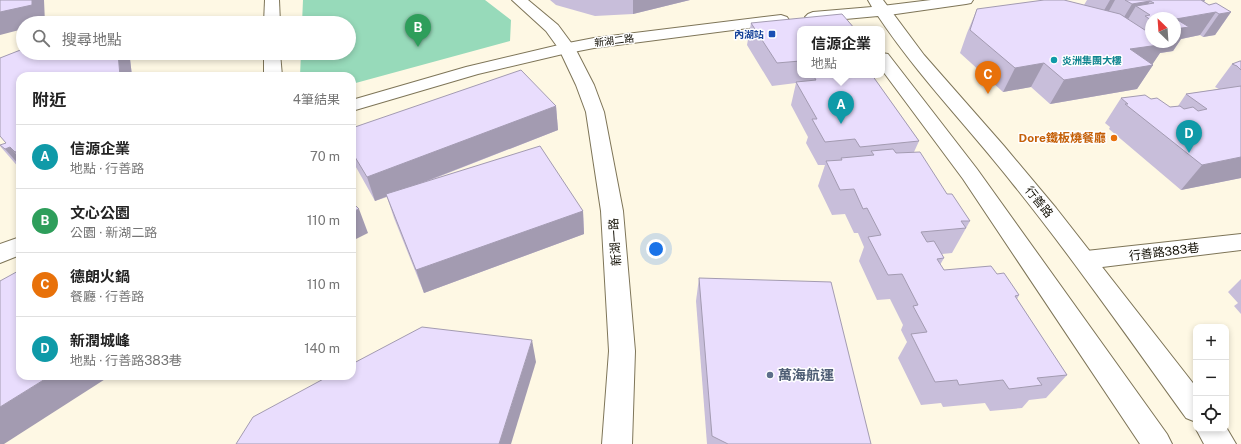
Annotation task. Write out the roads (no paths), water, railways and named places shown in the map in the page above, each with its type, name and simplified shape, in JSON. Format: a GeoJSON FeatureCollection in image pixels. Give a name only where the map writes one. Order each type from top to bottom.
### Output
{"type":"FeatureCollection","features":[{"type":"Feature","properties":{"kind":"street"},"geometry":{"type":"LineString","coordinates":[[272,0],[272,16]]}},
{"type":"Feature","properties":{"kind":"street","name":"新湖一路"},"geometry":{"type":"LineString","coordinates":[[519,0],[552,28],[567,48],[585,85],[595,112],[612,211],[622,351],[617,444]]}},
{"type":"Feature","properties":{"kind":"street","name":"新湖二路"},"geometry":{"type":"LineString","coordinates":[[356,105],[424,83],[567,48],[594,43],[713,28],[847,7],[966,0]]}},
{"type":"Feature","properties":{"kind":"street","name":"行善路"},"geometry":{"type":"LineString","coordinates":[[878,5],[956,105],[997,149],[1086,260],[1193,406]]}},
{"type":"Feature","properties":{"kind":"street"},"geometry":{"type":"LineString","coordinates":[[847,7],[859,26]]}},
{"type":"Feature","properties":{"kind":"street"},"geometry":{"type":"LineString","coordinates":[[272,60],[273,72]]}},
{"type":"Feature","properties":{"kind":"street"},"geometry":{"type":"LineString","coordinates":[[885,62],[970,174],[1157,444]]}},
{"type":"Feature","properties":{"kind":"street","name":"行善路383巷"},"geometry":{"type":"LineString","coordinates":[[1086,260],[1241,242]]}},
{"type":"Feature","properties":{"kind":"street"},"geometry":{"type":"LineString","coordinates":[[0,254],[16,247]]}},
{"type":"Feature","properties":{"kind":"street"},"geometry":{"type":"LineString","coordinates":[[1212,432],[1221,444]]}},
{"type":"Feature","properties":{"kind":"place","name":"內湖站"},"geometry":{"type":"Point","coordinates":[772,34]}},
{"type":"Feature","properties":{"kind":"place","name":"文心公園"},"geometry":{"type":"Point","coordinates":[418,47]}},
{"type":"Feature","properties":{"kind":"place","name":"炎洲集團大樓"},"geometry":{"type":"Point","coordinates":[1054,60]}},
{"type":"Feature","properties":{"kind":"place","name":"德朗火鍋"},"geometry":{"type":"Point","coordinates":[988,94]}},
{"type":"Feature","properties":{"kind":"place","name":"信源企業"},"geometry":{"type":"Point","coordinates":[841,124]}},
{"type":"Feature","properties":{"kind":"place","name":"Dore鐵板燒餐廳"},"geometry":{"type":"Point","coordinates":[1114,138]}},
{"type":"Feature","properties":{"kind":"place","name":"新潤城峰"},"geometry":{"type":"Point","coordinates":[1189,153]}},
{"type":"Feature","properties":{"kind":"place","name":"萬海航運"},"geometry":{"type":"Point","coordinates":[770,375]}}]}
